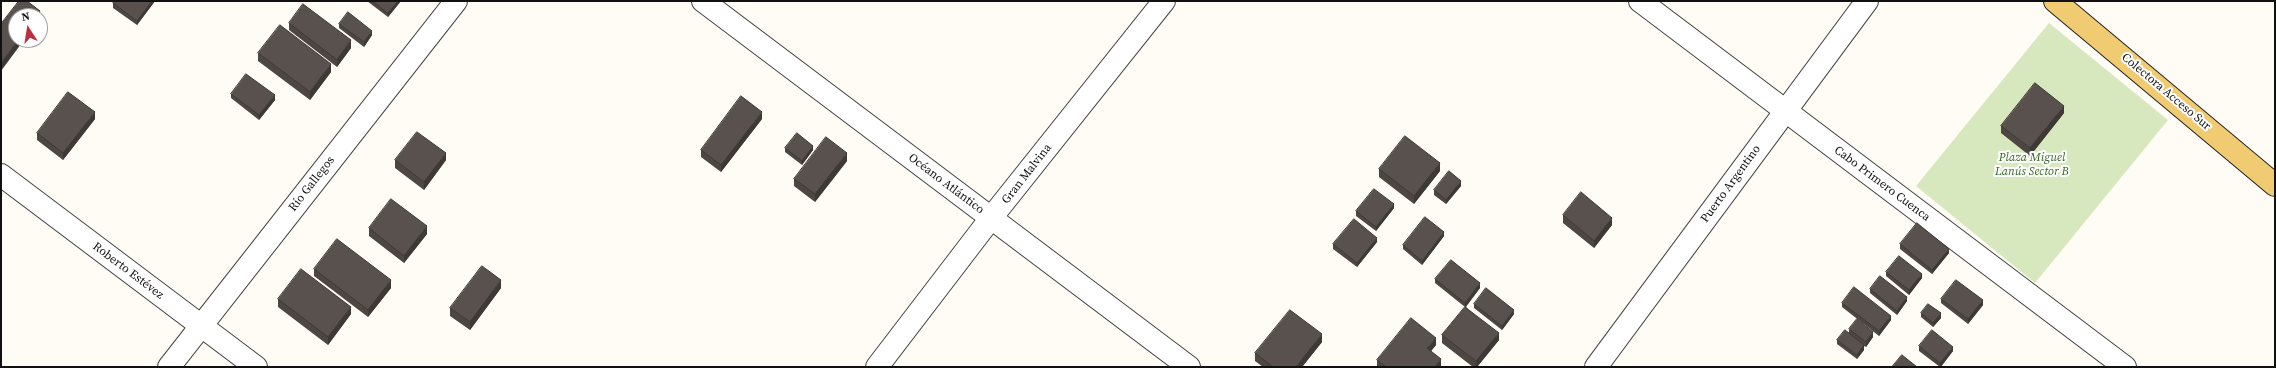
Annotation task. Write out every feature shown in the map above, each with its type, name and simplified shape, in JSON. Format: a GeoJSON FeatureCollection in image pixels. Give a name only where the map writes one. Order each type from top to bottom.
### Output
{"type":"FeatureCollection","features":[{"type":"Feature","properties":{"kind":"main road","name":"Colectora Acceso Sur"},"geometry":{"type":"LineString","coordinates":[[2055,1],[2275,185]]}},
{"type":"Feature","properties":{"kind":"street","name":"Río Gallegos"},"geometry":{"type":"LineString","coordinates":[[169,367],[200,325],[456,1]]}},
{"type":"Feature","properties":{"kind":"street","name":"Océano Atlántico"},"geometry":{"type":"LineString","coordinates":[[703,1],[1189,367]]}},
{"type":"Feature","properties":{"kind":"street","name":"Gran Malvina"},"geometry":{"type":"LineString","coordinates":[[877,367],[992,218],[1164,1]]}},
{"type":"Feature","properties":{"kind":"street","name":"Cabo Primero Cuenca"},"geometry":{"type":"LineString","coordinates":[[1640,1],[2125,367]]}},
{"type":"Feature","properties":{"kind":"street","name":"Puerto Argentino"},"geometry":{"type":"LineString","coordinates":[[1596,367],[1867,1]]}},
{"type":"Feature","properties":{"kind":"street","name":"Roberto Estévez"},"geometry":{"type":"LineString","coordinates":[[1,175],[256,367]]}},
{"type":"Feature","properties":{"kind":"green space","name":"Plaza Miguel Lanús Sector B"},"geometry":{"type":"Polygon","coordinates":[[[2049,23],[2168,120],[2035,283],[1916,186],[2049,23]]]}},
{"type":"Feature","properties":{"kind":"building"},"geometry":{"type":"Polygon","coordinates":[[[19,1],[27,1],[36,8],[14,8],[19,1]]]}},
{"type":"Feature","properties":{"kind":"building"},"geometry":{"type":"Polygon","coordinates":[[[115,1],[152,1],[137,21],[113,3],[115,1]]]}},
{"type":"Feature","properties":{"kind":"building"},"geometry":{"type":"Polygon","coordinates":[[[373,1],[398,1],[388,13],[373,1]]]}},
{"type":"Feature","properties":{"kind":"building"},"geometry":{"type":"Polygon","coordinates":[[[303,4],[351,40],[337,60],[289,23],[303,4]]]}},
{"type":"Feature","properties":{"kind":"building"},"geometry":{"type":"Polygon","coordinates":[[[348,12],[372,31],[364,42],[339,24],[348,12]]]}},
{"type":"Feature","properties":{"kind":"building"},"geometry":{"type":"Polygon","coordinates":[[[8,15],[8,48],[12,48],[1,63],[1,24],[8,15]]]}},
{"type":"Feature","properties":{"kind":"building"},"geometry":{"type":"Polygon","coordinates":[[[280,25],[331,64],[310,92],[258,53],[280,25]]]}},
{"type":"Feature","properties":{"kind":"building"},"geometry":{"type":"Polygon","coordinates":[[[246,74],[275,95],[259,115],[231,94],[246,74]]]}},
{"type":"Feature","properties":{"kind":"building"},"geometry":{"type":"Polygon","coordinates":[[[2035,83],[2064,106],[2030,148],[2001,126],[2035,83]]]}},
{"type":"Feature","properties":{"kind":"building"},"geometry":{"type":"Polygon","coordinates":[[[68,92],[95,112],[63,153],[37,133],[68,92]]]}},
{"type":"Feature","properties":{"kind":"building"},"geometry":{"type":"Polygon","coordinates":[[[741,96],[762,112],[721,165],[701,150],[741,96]]]}},
{"type":"Feature","properties":{"kind":"building"},"geometry":{"type":"Polygon","coordinates":[[[417,132],[446,153],[424,182],[395,160],[417,132]]]}},
{"type":"Feature","properties":{"kind":"building"},"geometry":{"type":"Polygon","coordinates":[[[797,133],[813,146],[802,161],[785,148],[797,133]]]}},
{"type":"Feature","properties":{"kind":"building"},"geometry":{"type":"Polygon","coordinates":[[[1405,136],[1440,163],[1414,196],[1379,169],[1405,136]]]}},
{"type":"Feature","properties":{"kind":"building"},"geometry":{"type":"Polygon","coordinates":[[[826,137],[847,153],[815,194],[794,179],[826,137]]]}},
{"type":"Feature","properties":{"kind":"building"},"geometry":{"type":"Polygon","coordinates":[[[1449,171],[1461,181],[1446,200],[1434,190],[1449,171]]]}},
{"type":"Feature","properties":{"kind":"building"},"geometry":{"type":"Polygon","coordinates":[[[1374,189],[1394,204],[1376,227],[1356,211],[1374,189]]]}},
{"type":"Feature","properties":{"kind":"building"},"geometry":{"type":"Polygon","coordinates":[[[1581,192],[1612,218],[1594,241],[1563,215],[1581,192]]]}},
{"type":"Feature","properties":{"kind":"building"},"geometry":{"type":"Polygon","coordinates":[[[391,199],[427,226],[404,256],[369,228],[391,199]]]}},
{"type":"Feature","properties":{"kind":"building"},"geometry":{"type":"Polygon","coordinates":[[[1425,217],[1444,232],[1422,261],[1403,245],[1425,217]]]}},
{"type":"Feature","properties":{"kind":"building"},"geometry":{"type":"Polygon","coordinates":[[[1354,219],[1377,238],[1357,263],[1333,244],[1354,219]]]}},
{"type":"Feature","properties":{"kind":"building"},"geometry":{"type":"Polygon","coordinates":[[[1917,223],[1949,249],[1932,270],[1900,244],[1917,223]]]}},
{"type":"Feature","properties":{"kind":"building"},"geometry":{"type":"Polygon","coordinates":[[[337,239],[391,280],[368,310],[314,269],[337,239]]]}},
{"type":"Feature","properties":{"kind":"building"},"geometry":{"type":"Polygon","coordinates":[[[1899,256],[1922,274],[1909,290],[1886,272],[1899,256]]]}},
{"type":"Feature","properties":{"kind":"building"},"geometry":{"type":"Polygon","coordinates":[[[1451,260],[1480,283],[1465,303],[1435,279],[1451,260]]]}},
{"type":"Feature","properties":{"kind":"building"},"geometry":{"type":"Polygon","coordinates":[[[482,266],[501,280],[470,322],[450,308],[482,266]]]}},
{"type":"Feature","properties":{"kind":"building"},"geometry":{"type":"Polygon","coordinates":[[[301,269],[351,307],[328,337],[278,299],[301,269]]]}},
{"type":"Feature","properties":{"kind":"building"},"geometry":{"type":"Polygon","coordinates":[[[1880,276],[1907,297],[1897,311],[1870,289],[1880,276]]]}},
{"type":"Feature","properties":{"kind":"building"},"geometry":{"type":"Polygon","coordinates":[[[1956,280],[1983,300],[1968,319],[1941,299],[1956,280]]]}},
{"type":"Feature","properties":{"kind":"building"},"geometry":{"type":"Polygon","coordinates":[[[1854,287],[1891,316],[1879,331],[1842,303],[1854,287]]]}},
{"type":"Feature","properties":{"kind":"building"},"geometry":{"type":"Polygon","coordinates":[[[1486,288],[1514,310],[1502,326],[1474,304],[1486,288]]]}},
{"type":"Feature","properties":{"kind":"building"},"geometry":{"type":"Polygon","coordinates":[[[1928,304],[1941,313],[1933,323],[1921,313],[1928,304]]]}},
{"type":"Feature","properties":{"kind":"building"},"geometry":{"type":"Polygon","coordinates":[[[1465,307],[1499,333],[1476,361],[1442,335],[1465,307]]]}},
{"type":"Feature","properties":{"kind":"building"},"geometry":{"type":"Polygon","coordinates":[[[1290,310],[1322,334],[1296,367],[1273,367],[1255,353],[1290,310]]]}},
{"type":"Feature","properties":{"kind":"building"},"geometry":{"type":"Polygon","coordinates":[[[1411,318],[1436,338],[1427,348],[1441,359],[1435,367],[1386,367],[1377,360],[1411,318]]]}},
{"type":"Feature","properties":{"kind":"building"},"geometry":{"type":"Polygon","coordinates":[[[1857,319],[1873,332],[1866,342],[1849,329],[1857,319]]]}},
{"type":"Feature","properties":{"kind":"building"},"geometry":{"type":"Polygon","coordinates":[[[1845,330],[1864,345],[1857,355],[1837,340],[1845,330]]]}},
{"type":"Feature","properties":{"kind":"building"},"geometry":{"type":"Polygon","coordinates":[[[1932,330],[1953,347],[1940,363],[1919,346],[1932,330]]]}},
{"type":"Feature","properties":{"kind":"building"},"geometry":{"type":"Polygon","coordinates":[[[1902,355],[1917,367],[1892,367],[1902,355]]]}}]}
